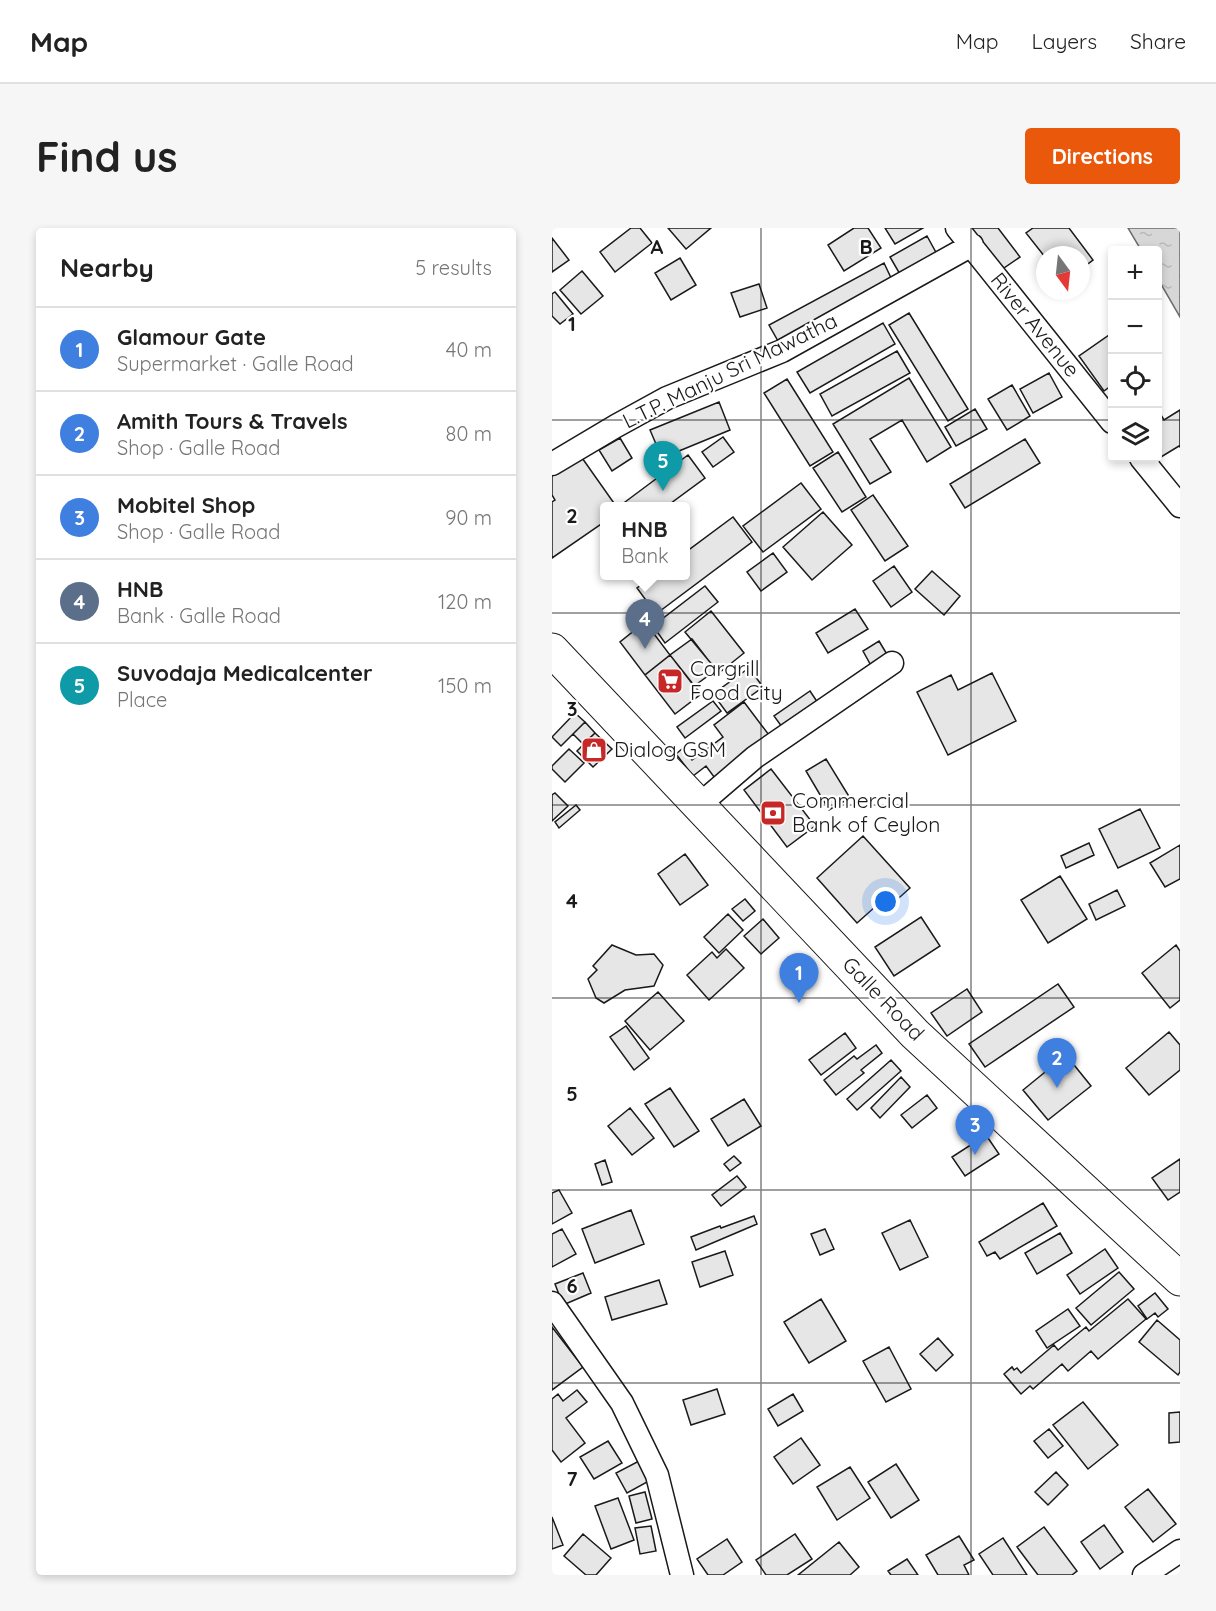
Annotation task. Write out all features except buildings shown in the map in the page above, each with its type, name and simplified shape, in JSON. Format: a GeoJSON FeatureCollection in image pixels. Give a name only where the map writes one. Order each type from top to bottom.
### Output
{"type":"FeatureCollection","features":[{"type":"Feature","properties":{"kind":"highway","name":"Galle Road"},"geometry":{"type":"LineString","coordinates":[[552,650],[915,1034],[1180,1279]]}},
{"type":"Feature","properties":{"kind":"street","name":"River Avenue"},"geometry":{"type":"LineString","coordinates":[[957,228],[1108,416]]}},
{"type":"Feature","properties":{"kind":"street","name":"L.T.P. Manju Sri Mawatha"},"geometry":{"type":"LineString","coordinates":[[552,464],[667,398],[782,351],[972,245]]}},
{"type":"Feature","properties":{"kind":"street"},"geometry":{"type":"LineString","coordinates":[[1144,462],[1180,506]]}},
{"type":"Feature","properties":{"kind":"street"},"geometry":{"type":"LineString","coordinates":[[698,806],[755,757],[892,663]]}},
{"type":"Feature","properties":{"kind":"street"},"geometry":{"type":"LineString","coordinates":[[552,1303],[622,1403],[657,1475],[682,1575]]}},
{"type":"Feature","properties":{"kind":"street"},"geometry":{"type":"LineString","coordinates":[[1144,1575],[1180,1551]]}},
{"type":"Feature","properties":{"kind":"water"},"geometry":{"type":"Polygon","coordinates":[[[1128,228],[1180,228],[1180,317],[1162,286],[1162,246],[1139,246],[1128,228]]]}},
{"type":"Feature","properties":{"kind":"place","name":"Suvodaja Medicalcenter"},"geometry":{"type":"Point","coordinates":[663,491]}},
{"type":"Feature","properties":{"kind":"place","name":"HNB"},"geometry":{"type":"Point","coordinates":[645,649]}},
{"type":"Feature","properties":{"kind":"place","name":"Cargrill Food City"},"geometry":{"type":"Point","coordinates":[670,681]}},
{"type":"Feature","properties":{"kind":"place","name":"Dialog GSM"},"geometry":{"type":"Point","coordinates":[594,750]}},
{"type":"Feature","properties":{"kind":"place","name":"Commercial Bank of Ceylon"},"geometry":{"type":"Point","coordinates":[773,813]}},
{"type":"Feature","properties":{"kind":"place","name":"Glamour Gate"},"geometry":{"type":"Point","coordinates":[799,1003]}},
{"type":"Feature","properties":{"kind":"place","name":"Amith Tours & Travels"},"geometry":{"type":"Point","coordinates":[1057,1088]}},
{"type":"Feature","properties":{"kind":"place","name":"Mobitel Shop"},"geometry":{"type":"Point","coordinates":[975,1155]}}]}
